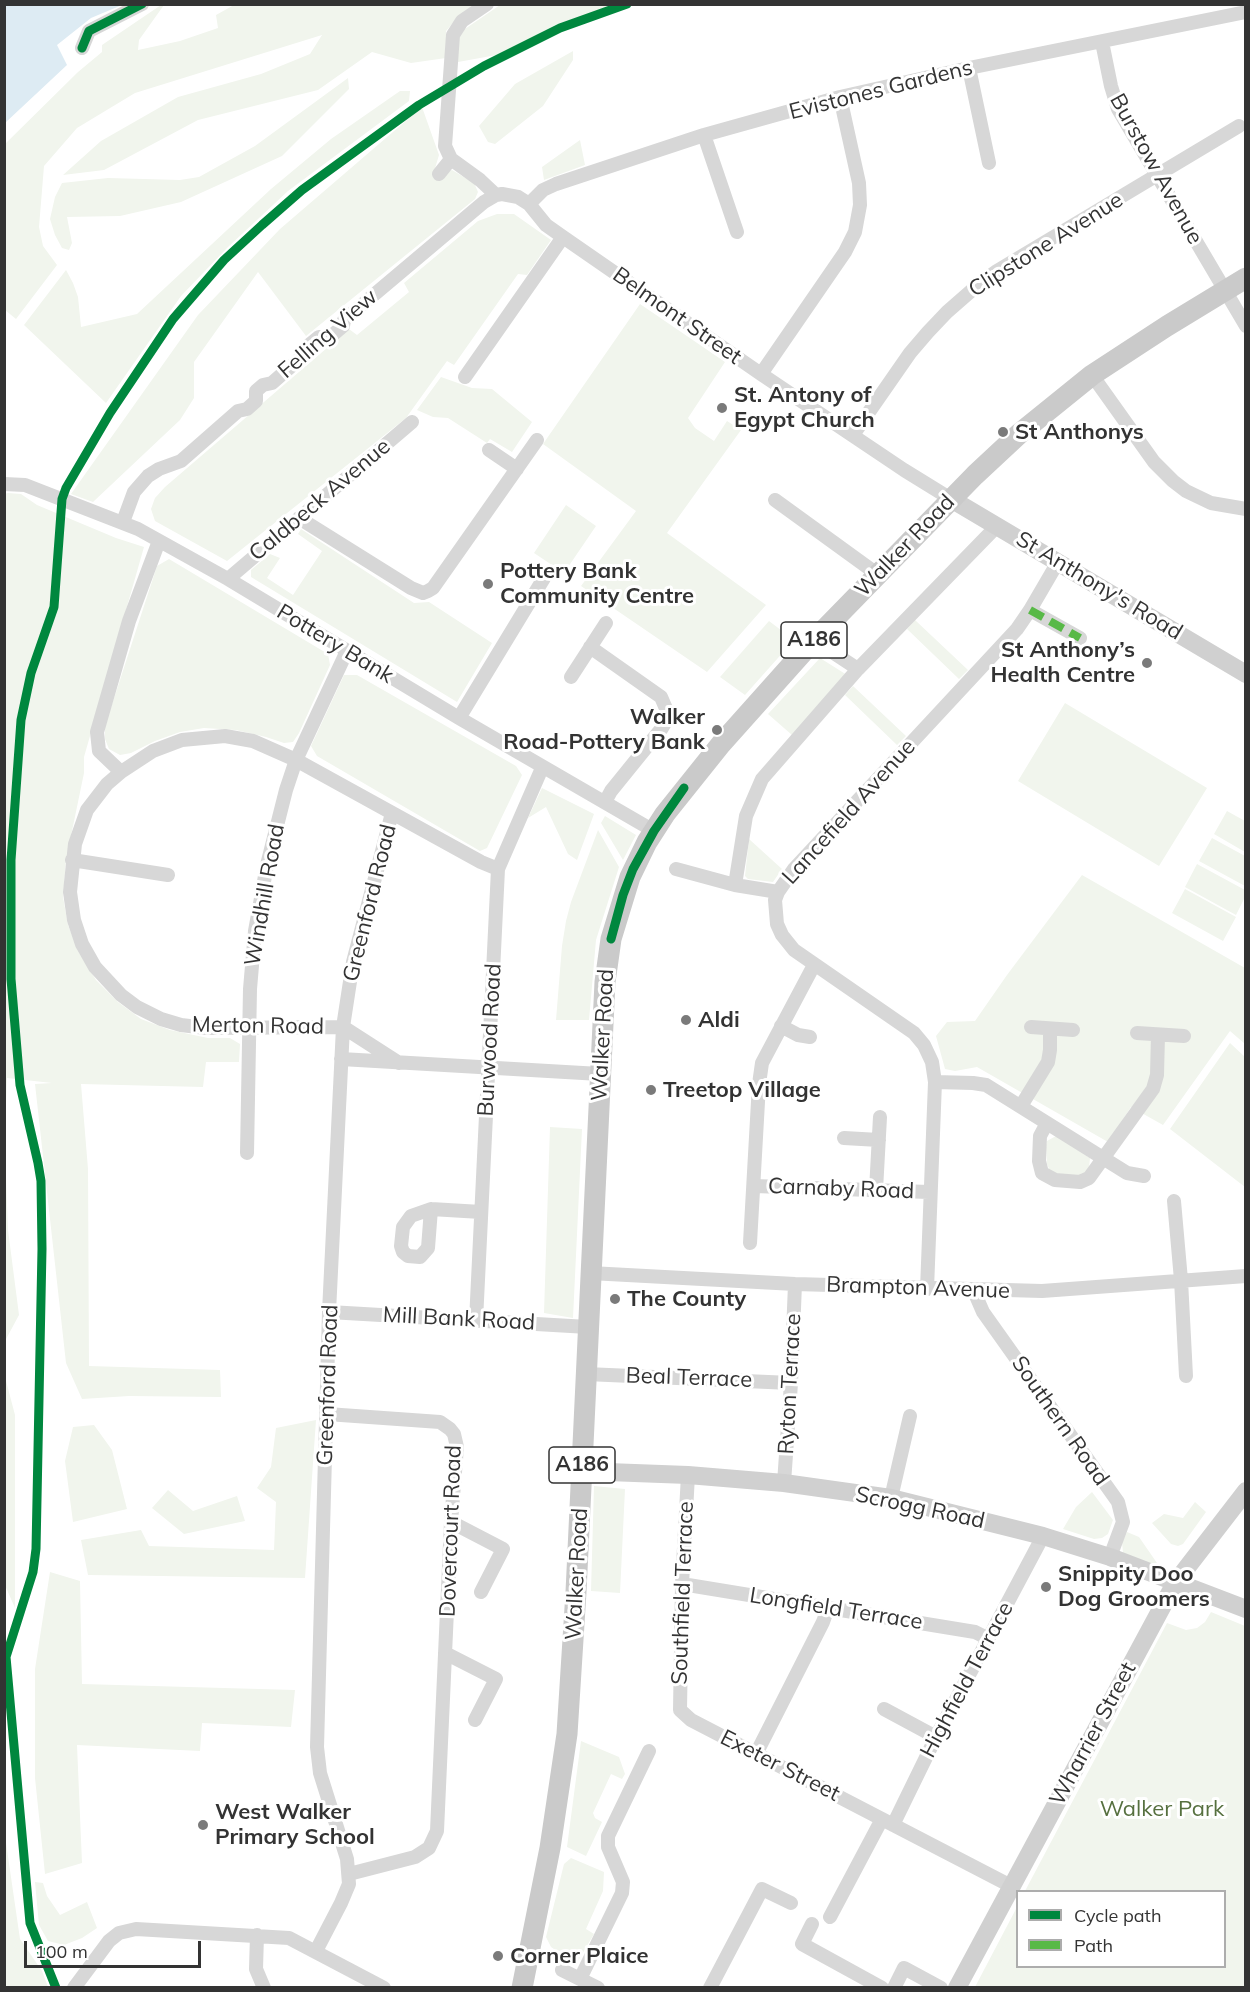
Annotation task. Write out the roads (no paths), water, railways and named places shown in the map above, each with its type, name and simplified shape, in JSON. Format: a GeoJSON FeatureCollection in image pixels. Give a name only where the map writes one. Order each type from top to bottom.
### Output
{"type":"FeatureCollection","features":[{"type":"Feature","properties":{"kind":"main road","name":"Walker Road"},"geometry":{"type":"LineString","coordinates":[[522,1988],[550,1848],[564,1756],[573,1659],[604,982],[611,939],[630,877],[654,831],[684,788],[721,744],[877,574],[951,499],[1019,434],[1092,375],[1245,278]]}},
{"type":"Feature","properties":{"kind":"street"},"geometry":{"type":"LineString","coordinates":[[82,48],[89,30],[142,4]]}},
{"type":"Feature","properties":{"kind":"street"},"geometry":{"type":"LineString","coordinates":[[487,4],[462,21],[453,35],[446,146],[451,159],[496,195],[518,197],[529,204]]}},
{"type":"Feature","properties":{"kind":"street","name":"Evistones Gardens"},"geometry":{"type":"LineString","coordinates":[[529,204],[543,189],[556,184],[704,135],[840,97],[969,68],[1245,12]]}},
{"type":"Feature","properties":{"kind":"street","name":"Burstow Avenue"},"geometry":{"type":"LineString","coordinates":[[1102,42],[1118,109],[1245,326]]}},
{"type":"Feature","properties":{"kind":"street"},"geometry":{"type":"LineString","coordinates":[[969,68],[989,163]]}},
{"type":"Feature","properties":{"kind":"street"},"geometry":{"type":"LineString","coordinates":[[761,374],[845,252],[855,232],[860,205],[859,183],[840,97]]}},
{"type":"Feature","properties":{"kind":"street","name":"Clipstone Avenue"},"geometry":{"type":"LineString","coordinates":[[853,435],[910,353],[963,297],[997,271],[1239,126]]}},
{"type":"Feature","properties":{"kind":"street"},"geometry":{"type":"LineString","coordinates":[[704,135],[737,232]]}},
{"type":"Feature","properties":{"kind":"street"},"geometry":{"type":"LineString","coordinates":[[439,174],[451,159]]}},
{"type":"Feature","properties":{"kind":"street","name":"Felling View"},"geometry":{"type":"LineString","coordinates":[[123,522],[134,492],[148,476],[159,469],[181,461],[238,411],[247,409],[256,401],[256,391],[272,382],[304,355],[308,346],[319,337],[329,338],[343,326],[344,320],[484,202],[496,195]]}},
{"type":"Feature","properties":{"kind":"street","name":"Belmont Street"},"geometry":{"type":"LineString","coordinates":[[529,204],[546,225],[563,237],[912,476],[951,499]]}},
{"type":"Feature","properties":{"kind":"street"},"geometry":{"type":"LineString","coordinates":[[465,377],[563,237]]}},
{"type":"Feature","properties":{"kind":"street"},"geometry":{"type":"LineString","coordinates":[[1092,375],[1154,462],[1173,481],[1186,491],[1211,503],[1245,509]]}},
{"type":"Feature","properties":{"kind":"street","name":"Caldbeck Avenue"},"geometry":{"type":"LineString","coordinates":[[228,579],[412,422]]}},
{"type":"Feature","properties":{"kind":"street"},"geometry":{"type":"LineString","coordinates":[[299,518],[411,588],[423,593],[433,588],[537,440]]}},
{"type":"Feature","properties":{"kind":"street"},"geometry":{"type":"LineString","coordinates":[[489,450],[517,468]]}},
{"type":"Feature","properties":{"kind":"street","name":"Pottery Bank"},"geometry":{"type":"LineString","coordinates":[[4,484],[25,485],[123,522],[159,541],[228,579],[542,768],[654,831]]}},
{"type":"Feature","properties":{"kind":"street","name":"St Anthony's Road"},"geometry":{"type":"LineString","coordinates":[[951,499],[1245,674]]}},
{"type":"Feature","properties":{"kind":"street"},"geometry":{"type":"LineString","coordinates":[[775,500],[877,574]]}},
{"type":"Feature","properties":{"kind":"street"},"geometry":{"type":"LineString","coordinates":[[735,885],[743,827],[750,802],[757,788],[782,755],[858,669],[998,525]]}},
{"type":"Feature","properties":{"kind":"street"},"geometry":{"type":"LineString","coordinates":[[121,772],[99,751],[97,732],[129,621],[159,541]]}},
{"type":"Feature","properties":{"kind":"street","name":"Lancefield Avenue"},"geometry":{"type":"LineString","coordinates":[[927,1289],[935,1082],[932,1062],[924,1045],[914,1033],[794,950],[782,935],[775,911],[778,892],[794,869],[1008,639],[1030,610],[1058,562]]}},
{"type":"Feature","properties":{"kind":"street"},"geometry":{"type":"LineString","coordinates":[[459,718],[544,578]]}},
{"type":"Feature","properties":{"kind":"street"},"geometry":{"type":"LineString","coordinates":[[1030,610],[1080,638]]}},
{"type":"Feature","properties":{"kind":"street"},"geometry":{"type":"LineString","coordinates":[[571,677],[606,623]]}},
{"type":"Feature","properties":{"kind":"street"},"geometry":{"type":"LineString","coordinates":[[590,647],[661,697],[667,711],[662,728],[611,791],[605,802]]}},
{"type":"Feature","properties":{"kind":"street"},"geometry":{"type":"LineString","coordinates":[[826,648],[858,669]]}},
{"type":"Feature","properties":{"kind":"street","name":"Windhill Road"},"geometry":{"type":"LineString","coordinates":[[247,1153],[252,959],[260,900],[275,828],[296,760],[347,651]]}},
{"type":"Feature","properties":{"kind":"street","name":"Merton Road"},"geometry":{"type":"LineString","coordinates":[[399,1063],[343,1027],[249,1029],[193,1027],[172,1023],[129,1002],[114,989],[89,958],[78,932],[70,892],[72,860],[78,832],[87,810],[107,784],[121,772],[143,756],[166,746],[212,736],[253,741],[296,760],[482,862],[498,868]]}},
{"type":"Feature","properties":{"kind":"street","name":"Burwood Road"},"geometry":{"type":"LineString","coordinates":[[476,1321],[498,868],[542,768]]}},
{"type":"Feature","properties":{"kind":"street","name":"Greenford Road"},"geometry":{"type":"LineString","coordinates":[[316,1951],[346,1893],[349,1874],[347,1859],[320,1773],[317,1747],[329,1312],[343,1027],[353,962],[392,813]]}},
{"type":"Feature","properties":{"kind":"street"},"geometry":{"type":"LineString","coordinates":[[72,860],[168,875]]}},
{"type":"Feature","properties":{"kind":"street"},"geometry":{"type":"LineString","coordinates":[[676,869],[735,885],[778,892]]}},
{"type":"Feature","properties":{"kind":"street"},"geometry":{"type":"LineString","coordinates":[[750,1243],[760,1073],[766,1053],[814,965]]}},
{"type":"Feature","properties":{"kind":"street"},"geometry":{"type":"LineString","coordinates":[[781,1026],[798,1035],[810,1037]]}},
{"type":"Feature","properties":{"kind":"street"},"geometry":{"type":"LineString","coordinates":[[1031,1027],[1073,1030]]}},
{"type":"Feature","properties":{"kind":"street"},"geometry":{"type":"LineString","coordinates":[[1021,1106],[1048,1062],[1050,1029]]}},
{"type":"Feature","properties":{"kind":"street"},"geometry":{"type":"LineString","coordinates":[[1137,1033],[1184,1036]]}},
{"type":"Feature","properties":{"kind":"street"},"geometry":{"type":"LineString","coordinates":[[1047,1123],[1041,1136],[1039,1161],[1045,1176],[1054,1180],[1085,1181],[1105,1158],[1153,1089],[1157,1075],[1158,1035]]}},
{"type":"Feature","properties":{"kind":"street","name":"Merton Road"},"geometry":{"type":"LineString","coordinates":[[341,1059],[600,1074]]}},
{"type":"Feature","properties":{"kind":"street"},"geometry":{"type":"LineString","coordinates":[[935,1082],[980,1083],[1127,1173],[1144,1176]]}},
{"type":"Feature","properties":{"kind":"street"},"geometry":{"type":"LineString","coordinates":[[876,1190],[880,1117]]}},
{"type":"Feature","properties":{"kind":"street"},"geometry":{"type":"LineString","coordinates":[[844,1138],[879,1140]]}},
{"type":"Feature","properties":{"kind":"street","name":"Carnaby Road"},"geometry":{"type":"LineString","coordinates":[[753,1186],[929,1192]]}},
{"type":"Feature","properties":{"kind":"street"},"geometry":{"type":"LineString","coordinates":[[1174,1201],[1186,1376]]}},
{"type":"Feature","properties":{"kind":"street"},"geometry":{"type":"LineString","coordinates":[[430,1209],[481,1212]]}},
{"type":"Feature","properties":{"kind":"street","name":"Brampton Avenue"},"geometry":{"type":"LineString","coordinates":[[590,1274],[927,1289],[1042,1291],[1245,1276]]}},
{"type":"Feature","properties":{"kind":"street","name":"Ryton Terrace"},"geometry":{"type":"LineString","coordinates":[[784,1483],[795,1284]]}},
{"type":"Feature","properties":{"kind":"street","name":"Southern Road"},"geometry":{"type":"LineString","coordinates":[[973,1289],[983,1312],[1118,1502],[1123,1522],[1110,1557]]}},
{"type":"Feature","properties":{"kind":"street","name":"Mill Bank Road"},"geometry":{"type":"LineString","coordinates":[[329,1312],[588,1327]]}},
{"type":"Feature","properties":{"kind":"street","name":"Beal Terrace"},"geometry":{"type":"LineString","coordinates":[[586,1374],[791,1383]]}},
{"type":"Feature","properties":{"kind":"street","name":"Dovercourt Road"},"geometry":{"type":"LineString","coordinates":[[327,1414],[440,1422],[450,1429],[457,1439],[451,1522],[439,1820],[434,1840],[429,1848],[415,1857],[349,1874]]}},
{"type":"Feature","properties":{"kind":"street"},"geometry":{"type":"LineString","coordinates":[[891,1498],[910,1416]]}},
{"type":"Feature","properties":{"kind":"street","name":"Scrogg Road"},"geometry":{"type":"LineString","coordinates":[[581,1471],[688,1475],[784,1483],[891,1498],[1043,1536],[1110,1557],[1245,1610]]}},
{"type":"Feature","properties":{"kind":"street","name":"Southfield Terrace"},"geometry":{"type":"LineString","coordinates":[[680,1710],[682,1584],[688,1475]]}},
{"type":"Feature","properties":{"kind":"street","name":"Wharrier Street"},"geometry":{"type":"LineString","coordinates":[[957,1988],[1175,1583],[1245,1491]]}},
{"type":"Feature","properties":{"kind":"street"},"geometry":{"type":"LineString","coordinates":[[451,1522],[503,1549],[481,1592]]}},
{"type":"Feature","properties":{"kind":"street","name":"Highfield Terrace"},"geometry":{"type":"LineString","coordinates":[[888,1822],[1043,1536]]}},
{"type":"Feature","properties":{"kind":"street","name":"Longfield Terrace"},"geometry":{"type":"LineString","coordinates":[[682,1584],[975,1632],[989,1639]]}},
{"type":"Feature","properties":{"kind":"street"},"geometry":{"type":"LineString","coordinates":[[756,1754],[828,1608]]}},
{"type":"Feature","properties":{"kind":"street"},"geometry":{"type":"LineString","coordinates":[[445,1653],[496,1679],[475,1720]]}},
{"type":"Feature","properties":{"kind":"street"},"geometry":{"type":"LineString","coordinates":[[884,1709],[936,1737]]}},
{"type":"Feature","properties":{"kind":"street","name":"Exeter Street"},"geometry":{"type":"LineString","coordinates":[[680,1710],[691,1720],[1011,1886]]}},
{"type":"Feature","properties":{"kind":"street"},"geometry":{"type":"LineString","coordinates":[[580,1979],[622,1893],[623,1882],[608,1847],[608,1836],[649,1751]]}},
{"type":"Feature","properties":{"kind":"street"},"geometry":{"type":"LineString","coordinates":[[830,1917],[888,1822]]}},
{"type":"Feature","properties":{"kind":"street"},"geometry":{"type":"LineString","coordinates":[[710,1988],[762,1889],[791,1903]]}},
{"type":"Feature","properties":{"kind":"street"},"geometry":{"type":"LineString","coordinates":[[812,1924],[802,1944],[882,1988]]}},
{"type":"Feature","properties":{"kind":"street"},"geometry":{"type":"LineString","coordinates":[[74,1988],[109,1941],[126,1930],[289,1938],[384,1988]]}},
{"type":"Feature","properties":{"kind":"street"},"geometry":{"type":"LineString","coordinates":[[257,1935],[256,1969],[264,1988]]}},
{"type":"Feature","properties":{"kind":"street"},"geometry":{"type":"LineString","coordinates":[[894,1988],[904,1968],[941,1988]]}},
{"type":"Feature","properties":{"kind":"street"},"geometry":{"type":"LineString","coordinates":[[562,1970],[598,1988]]}},
{"type":"Feature","properties":{"kind":"place","name":"St. Antony of Egypt Church"},"geometry":{"type":"Point","coordinates":[722,408]}},
{"type":"Feature","properties":{"kind":"place","name":"St Anthonys"},"geometry":{"type":"Point","coordinates":[1003,432]}},
{"type":"Feature","properties":{"kind":"place","name":"Pottery Bank Community Centre"},"geometry":{"type":"Point","coordinates":[488,584]}},
{"type":"Feature","properties":{"kind":"place","name":"St Anthony’s Health Centre"},"geometry":{"type":"Point","coordinates":[1147,663]}},
{"type":"Feature","properties":{"kind":"place","name":"Walker Road-Pottery Bank"},"geometry":{"type":"Point","coordinates":[717,730]}},
{"type":"Feature","properties":{"kind":"place","name":"Aldi"},"geometry":{"type":"Point","coordinates":[686,1020]}},
{"type":"Feature","properties":{"kind":"place","name":"Treetop Village"},"geometry":{"type":"Point","coordinates":[651,1090]}},
{"type":"Feature","properties":{"kind":"place","name":"The County"},"geometry":{"type":"Point","coordinates":[615,1299]}},
{"type":"Feature","properties":{"kind":"place","name":"Snippity Doo Dog Groomers"},"geometry":{"type":"Point","coordinates":[1046,1587]}},
{"type":"Feature","properties":{"kind":"place","name":"West Walker Primary School"},"geometry":{"type":"Point","coordinates":[203,1825]}},
{"type":"Feature","properties":{"kind":"place","name":"Corner Plaice"},"geometry":{"type":"Point","coordinates":[498,1956]}},
{"type":"Feature","properties":{"kind":"park label","name":"Walker Park"},"geometry":{"type":"Point","coordinates":[1162,1809]}}]}
